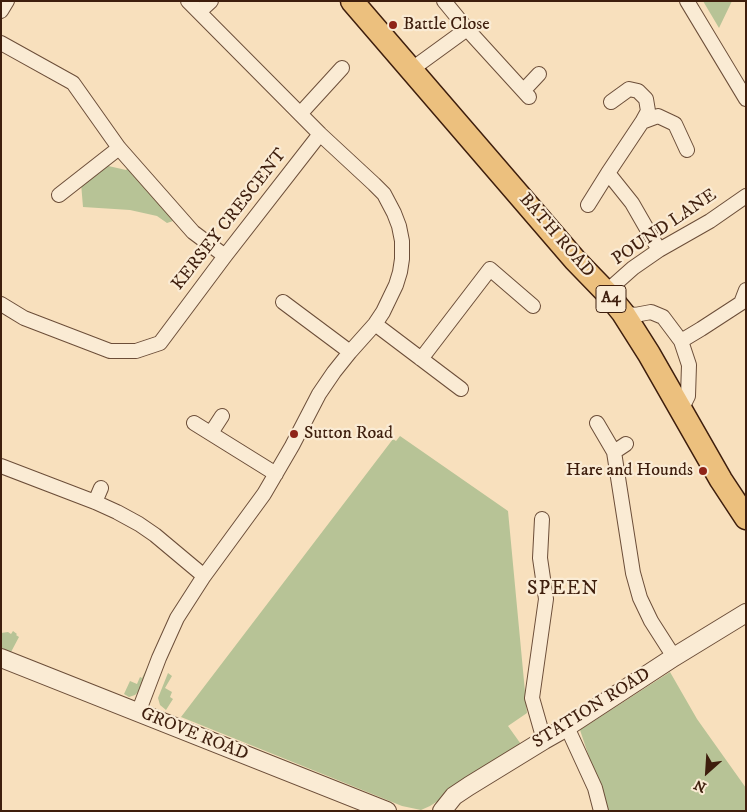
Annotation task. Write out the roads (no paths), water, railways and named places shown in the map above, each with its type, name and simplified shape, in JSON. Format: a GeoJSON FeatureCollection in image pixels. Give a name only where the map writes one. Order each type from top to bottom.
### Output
{"type":"FeatureCollection","features":[{"type":"Feature","properties":{"kind":"main road","name":"BATH ROAD"},"geometry":{"type":"LineString","coordinates":[[352,1],[575,260],[606,292],[649,354],[721,480],[746,518]]}},
{"type":"Feature","properties":{"kind":"street"},"geometry":{"type":"LineString","coordinates":[[1,11],[7,1]]}},
{"type":"Feature","properties":{"kind":"street"},"geometry":{"type":"LineString","coordinates":[[138,713],[177,618],[204,576],[264,494],[319,394],[334,372],[383,312],[400,272],[402,259],[402,241],[399,226],[384,194],[320,134],[188,1]]}},
{"type":"Feature","properties":{"kind":"street"},"geometry":{"type":"LineString","coordinates":[[199,12],[211,1]]}},
{"type":"Feature","properties":{"kind":"street"},"geometry":{"type":"LineString","coordinates":[[444,1],[526,94],[539,74]]}},
{"type":"Feature","properties":{"kind":"street"},"geometry":{"type":"LineString","coordinates":[[687,1],[746,99]]}},
{"type":"Feature","properties":{"kind":"street"},"geometry":{"type":"LineString","coordinates":[[412,69],[467,29]]}},
{"type":"Feature","properties":{"kind":"street"},"geometry":{"type":"LineString","coordinates":[[1,42],[73,83],[119,148],[193,232],[225,256]]}},
{"type":"Feature","properties":{"kind":"street"},"geometry":{"type":"LineString","coordinates":[[300,114],[342,68]]}},
{"type":"Feature","properties":{"kind":"street"},"geometry":{"type":"LineString","coordinates":[[588,205],[648,111],[646,99],[638,91],[629,89],[611,102]]}},
{"type":"Feature","properties":{"kind":"street"},"geometry":{"type":"LineString","coordinates":[[642,122],[658,116],[675,124],[687,150]]}},
{"type":"Feature","properties":{"kind":"street","name":"KERSEY CRESCENT"},"geometry":{"type":"LineString","coordinates":[[1,304],[24,318],[110,350],[136,351],[160,343],[320,134]]}},
{"type":"Feature","properties":{"kind":"street"},"geometry":{"type":"LineString","coordinates":[[59,195],[119,148]]}},
{"type":"Feature","properties":{"kind":"street"},"geometry":{"type":"LineString","coordinates":[[608,173],[632,203],[659,250]]}},
{"type":"Feature","properties":{"kind":"street","name":"POUND LANE"},"geometry":{"type":"LineString","coordinates":[[606,292],[633,268],[659,250],[710,221],[746,196]]}},
{"type":"Feature","properties":{"kind":"street"},"geometry":{"type":"LineString","coordinates":[[421,359],[490,268],[533,306]]}},
{"type":"Feature","properties":{"kind":"street"},"geometry":{"type":"LineString","coordinates":[[681,341],[741,303],[746,290]]}},
{"type":"Feature","properties":{"kind":"street"},"geometry":{"type":"LineString","coordinates":[[283,302],[350,352]]}},
{"type":"Feature","properties":{"kind":"street"},"geometry":{"type":"LineString","coordinates":[[622,313],[635,315],[651,312],[657,314],[662,317],[681,341],[690,365],[688,396],[681,410]]}},
{"type":"Feature","properties":{"kind":"street"},"geometry":{"type":"LineString","coordinates":[[375,324],[461,389]]}},
{"type":"Feature","properties":{"kind":"street"},"geometry":{"type":"LineString","coordinates":[[211,433],[222,416]]}},
{"type":"Feature","properties":{"kind":"street"},"geometry":{"type":"LineString","coordinates":[[194,423],[276,474]]}},
{"type":"Feature","properties":{"kind":"street"},"geometry":{"type":"LineString","coordinates":[[597,423],[620,448],[633,573],[640,598],[651,621],[674,657]]}},
{"type":"Feature","properties":{"kind":"street"},"geometry":{"type":"LineString","coordinates":[[1,466],[117,512],[155,535],[204,576]]}},
{"type":"Feature","properties":{"kind":"street"},"geometry":{"type":"LineString","coordinates":[[95,502],[101,488]]}},
{"type":"Feature","properties":{"kind":"street"},"geometry":{"type":"LineString","coordinates":[[542,519],[540,558],[546,599],[532,698],[544,740]]}},
{"type":"Feature","properties":{"kind":"street","name":"STATION ROAD"},"geometry":{"type":"LineString","coordinates":[[442,811],[454,796],[567,727],[674,657],[746,613]]}},
{"type":"Feature","properties":{"kind":"street","name":"GROVE ROAD"},"geometry":{"type":"LineString","coordinates":[[1,658],[387,811]]}},
{"type":"Feature","properties":{"kind":"street"},"geometry":{"type":"LineString","coordinates":[[567,727],[595,788],[601,811]]}},
{"type":"Feature","properties":{"kind":"place","name":"Battle Close"},"geometry":{"type":"Point","coordinates":[393,25]}},
{"type":"Feature","properties":{"kind":"place","name":"Sutton Road"},"geometry":{"type":"Point","coordinates":[294,434]}},
{"type":"Feature","properties":{"kind":"place","name":"Hare and Hounds"},"geometry":{"type":"Point","coordinates":[703,471]}},
{"type":"Feature","properties":{"kind":"district","name":"SPEEN"},"geometry":{"type":"Point","coordinates":[563,590]}}]}
